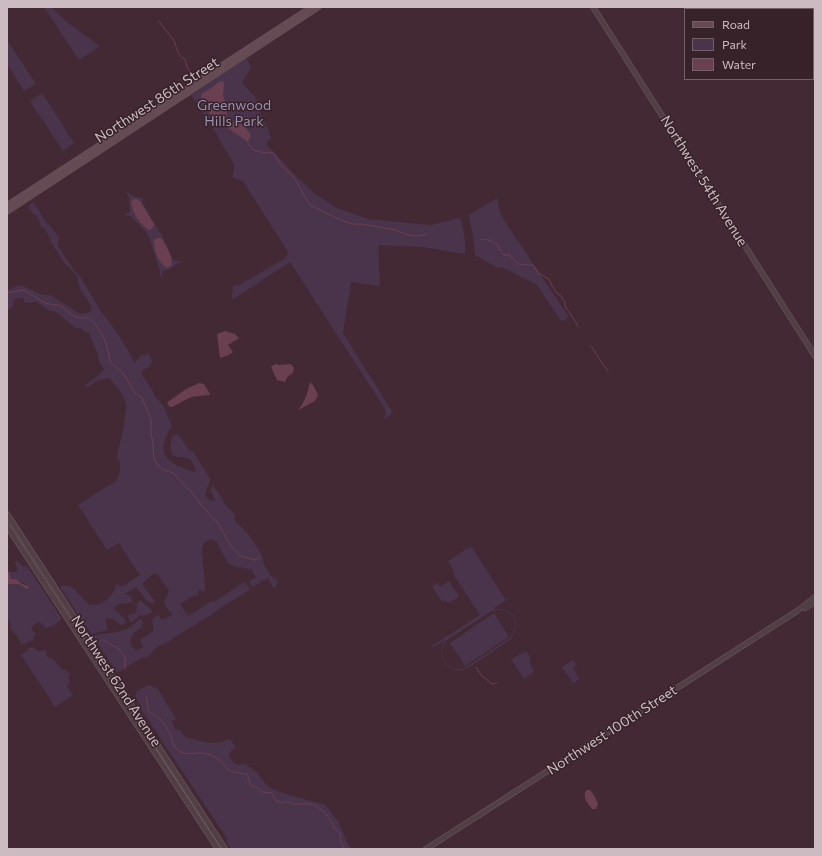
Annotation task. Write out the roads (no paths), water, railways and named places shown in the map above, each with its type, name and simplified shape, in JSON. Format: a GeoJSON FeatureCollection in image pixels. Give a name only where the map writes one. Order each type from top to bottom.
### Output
{"type":"FeatureCollection","features":[{"type":"Feature","properties":{"kind":"main road","name":"Northwest 86th Street"},"geometry":{"type":"LineString","coordinates":[[7,205],[311,7]]}},
{"type":"Feature","properties":{"kind":"main road","name":"Northwest 86th Street"},"geometry":{"type":"LineString","coordinates":[[7,212],[319,7]]}},
{"type":"Feature","properties":{"kind":"street","name":"Northwest 54th Avenue"},"geometry":{"type":"LineString","coordinates":[[593,7],[815,356]]}},
{"type":"Feature","properties":{"kind":"street","name":"Northwest 62nd Avenue"},"geometry":{"type":"LineString","coordinates":[[7,514],[225,849]]}},
{"type":"Feature","properties":{"kind":"street","name":"Northwest 62nd Avenue"},"geometry":{"type":"LineString","coordinates":[[7,526],[218,849]]}},
{"type":"Feature","properties":{"kind":"street","name":"Northwest 100th Street"},"geometry":{"type":"LineString","coordinates":[[426,849],[797,611],[815,597]]}},
{"type":"Feature","properties":{"kind":"street","name":"Northwest 100th Street"},"geometry":{"type":"LineString","coordinates":[[797,611],[815,602]]}},
{"type":"Feature","properties":{"kind":"water"},"geometry":{"type":"Polygon","coordinates":[[[222,81],[224,82],[223,95],[227,110],[226,123],[223,124],[209,113],[201,97],[202,92],[204,93],[222,81]]]}},
{"type":"Feature","properties":{"kind":"water"},"geometry":{"type":"Polygon","coordinates":[[[235,120],[248,131],[251,136],[249,140],[247,141],[228,128],[227,124],[231,124],[235,120]]]}},
{"type":"Feature","properties":{"kind":"water"},"geometry":{"type":"Polygon","coordinates":[[[134,199],[140,201],[154,224],[151,229],[149,230],[137,218],[131,202],[134,199]]]}},
{"type":"Feature","properties":{"kind":"water"},"geometry":{"type":"Polygon","coordinates":[[[161,238],[170,254],[172,265],[167,268],[161,263],[156,252],[154,240],[161,238]]]}},
{"type":"Feature","properties":{"kind":"water"},"geometry":{"type":"Polygon","coordinates":[[[225,331],[235,334],[239,338],[228,345],[233,352],[220,358],[217,334],[225,331]]]}},
{"type":"Feature","properties":{"kind":"water"},"geometry":{"type":"Polygon","coordinates":[[[275,364],[291,364],[294,368],[293,373],[288,376],[285,382],[277,380],[271,367],[275,364]]]}},
{"type":"Feature","properties":{"kind":"water"},"geometry":{"type":"Polygon","coordinates":[[[310,382],[318,395],[315,401],[298,410],[306,397],[310,382]]]}},
{"type":"Feature","properties":{"kind":"water"},"geometry":{"type":"Polygon","coordinates":[[[199,383],[204,384],[210,394],[209,395],[191,397],[172,407],[169,406],[167,403],[169,401],[186,389],[199,383]]]}},
{"type":"Feature","properties":{"kind":"water"},"geometry":{"type":"Polygon","coordinates":[[[7,570],[11,579],[17,580],[29,588],[27,589],[19,584],[7,584],[7,570]]]}},
{"type":"Feature","properties":{"kind":"water"},"geometry":{"type":"Polygon","coordinates":[[[587,790],[590,790],[596,798],[598,804],[596,809],[592,809],[586,800],[585,794],[587,790]]]}},
{"type":"Feature","properties":{"kind":"waterway"},"geometry":{"type":"LineString","coordinates":[[159,21],[174,41],[178,52],[185,59],[187,67],[191,73]]}},
{"type":"Feature","properties":{"kind":"waterway"},"geometry":{"type":"LineString","coordinates":[[247,141],[253,150],[265,153],[268,152],[275,155],[281,165],[294,178],[310,205],[352,224],[362,224],[396,230],[413,236],[421,236],[426,234]]}},
{"type":"Feature","properties":{"kind":"waterway"},"geometry":{"type":"LineString","coordinates":[[481,239],[493,242],[499,247],[504,255],[510,255],[518,264],[534,266],[538,273],[549,279],[552,286],[565,302],[565,306],[578,326]]}},
{"type":"Feature","properties":{"kind":"waterway"},"geometry":{"type":"LineString","coordinates":[[7,293],[24,290],[46,303],[61,306],[79,318],[89,318],[94,323],[104,338],[108,349],[110,362],[123,373],[134,392],[142,398],[151,419],[154,459],[159,467],[173,473],[191,491],[201,505],[217,522],[231,546],[241,556],[255,560],[260,557]]}},
{"type":"Feature","properties":{"kind":"waterway"},"geometry":{"type":"LineString","coordinates":[[591,346],[608,371]]}},
{"type":"Feature","properties":{"kind":"waterway"},"geometry":{"type":"LineString","coordinates":[[103,640],[119,649],[125,658],[125,669]]}},
{"type":"Feature","properties":{"kind":"waterway"},"geometry":{"type":"LineString","coordinates":[[476,667],[481,675],[492,684],[497,683]]}},
{"type":"Feature","properties":{"kind":"waterway"},"geometry":{"type":"LineString","coordinates":[[146,696],[149,712],[165,724],[174,746],[178,750],[186,753],[203,753],[213,756],[231,771],[247,774],[251,786],[258,788],[262,792],[272,793],[276,801],[292,804],[314,805],[321,810],[333,824],[334,828],[340,835],[341,843],[345,849]]}},
{"type":"Feature","properties":{"kind":"park label","name":"Greenwood Hills Park"},"geometry":{"type":"Point","coordinates":[234,114]}}]}
